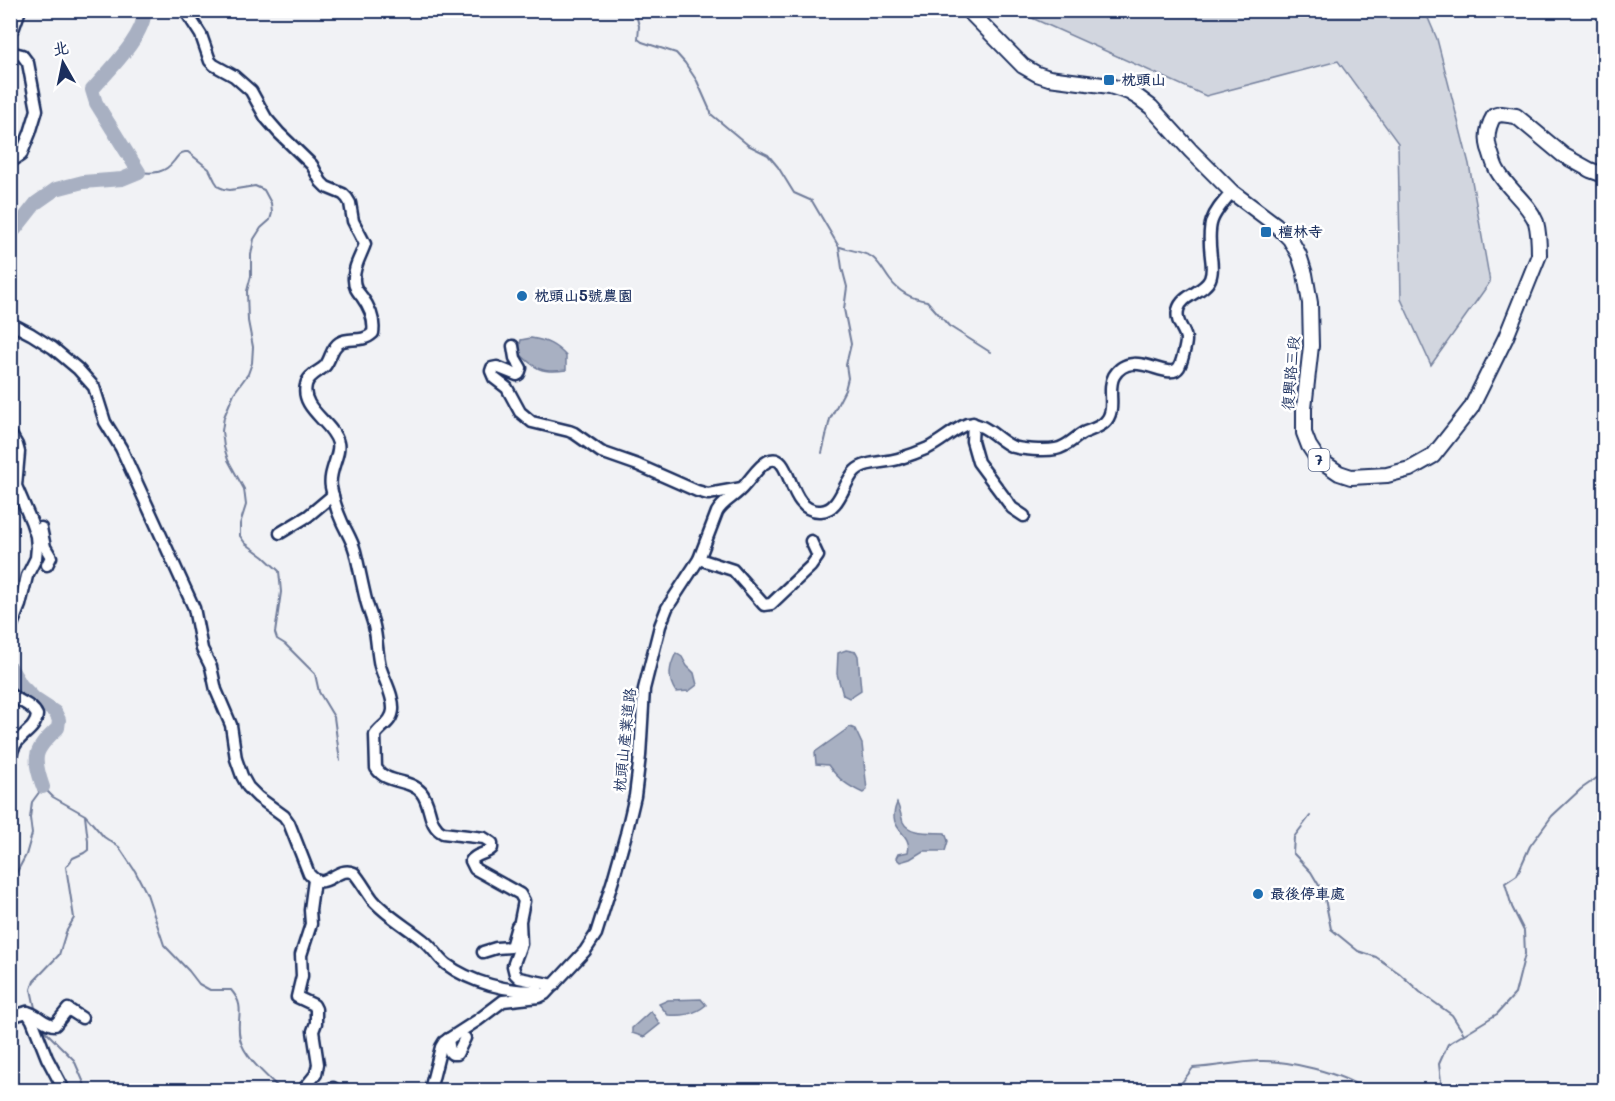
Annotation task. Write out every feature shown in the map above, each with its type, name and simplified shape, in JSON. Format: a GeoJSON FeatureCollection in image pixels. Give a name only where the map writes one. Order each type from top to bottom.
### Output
{"type":"FeatureCollection","features":[{"type":"Feature","properties":{"kind":"main road","name":"復興路三段"},"geometry":{"type":"LineString","coordinates":[[968,10],[1023,66],[1037,74],[1049,78],[1110,87],[1129,92],[1139,98],[1151,107],[1232,192],[1276,225],[1290,240],[1299,255],[1310,303],[1311,346],[1304,408],[1304,433],[1317,458],[1339,473],[1351,477],[1387,475],[1410,469],[1433,456],[1471,408],[1506,337],[1539,255],[1536,223],[1497,171],[1493,160],[1488,142],[1488,128],[1494,116],[1502,114],[1516,116],[1563,155],[1590,170],[1605,175]]}},
{"type":"Feature","properties":{"kind":"street"},"geometry":{"type":"LineString","coordinates":[[10,32],[20,10]]}},
{"type":"Feature","properties":{"kind":"street"},"geometry":{"type":"LineString","coordinates":[[185,10],[201,35],[210,61],[234,76],[251,91],[266,118],[312,165],[321,182],[347,198],[353,221],[365,244],[354,272],[354,283],[368,306],[373,322],[373,333],[368,338],[340,342],[335,346],[324,368],[308,380],[306,393],[313,409],[335,435],[339,446],[330,483],[341,520],[355,550],[366,602],[374,626],[380,667],[393,704],[390,719],[375,735],[376,768],[385,778],[410,785],[423,794],[431,819],[438,830],[443,833],[483,838],[492,843],[489,851],[472,858],[471,861],[475,869],[520,894],[524,902],[520,921],[520,944],[513,966],[515,975],[552,987]]}},
{"type":"Feature","properties":{"kind":"street"},"geometry":{"type":"LineString","coordinates":[[10,52],[22,55],[28,63],[38,110],[21,155],[10,160]]}},
{"type":"Feature","properties":{"kind":"street"},"geometry":{"type":"LineString","coordinates":[[1024,516],[1012,508],[978,462],[972,441],[972,423],[981,426],[1011,446],[1046,450],[1060,448],[1102,425],[1108,419],[1111,410],[1112,381],[1115,374],[1122,368],[1142,364],[1174,372],[1179,368],[1187,339],[1178,319],[1178,309],[1182,302],[1209,282],[1212,276],[1209,229],[1211,219],[1232,192]]}},
{"type":"Feature","properties":{"kind":"street"},"geometry":{"type":"LineString","coordinates":[[10,323],[53,348],[78,369],[94,387],[105,422],[121,448],[194,608],[202,649],[211,667],[216,690],[231,725],[236,759],[242,776],[248,787],[284,816],[289,823],[309,874],[314,880],[320,882],[343,871],[354,873],[381,909],[423,940],[446,963],[480,982],[517,991],[552,987]]}},
{"type":"Feature","properties":{"kind":"street"},"geometry":{"type":"LineString","coordinates":[[513,346],[515,358],[521,368],[519,374],[497,367],[490,371],[494,378],[507,388],[520,412],[526,418],[540,424],[568,430],[601,452],[638,465],[696,491],[708,494],[742,488]]}},
{"type":"Feature","properties":{"kind":"street","name":"枕頭山產業道路"},"geometry":{"type":"LineString","coordinates":[[447,1039],[503,1001],[539,997],[545,994],[585,951],[596,934],[614,880],[635,796],[644,689],[660,626],[667,608],[699,559],[720,506],[742,488],[762,465],[774,459],[783,464],[800,503],[817,512],[824,511],[835,503],[854,472],[859,468],[896,460],[927,448],[961,426],[972,423]]}},
{"type":"Feature","properties":{"kind":"street"},"geometry":{"type":"LineString","coordinates":[[10,433],[19,452],[16,486],[36,536],[36,558],[27,576],[10,630]]}},
{"type":"Feature","properties":{"kind":"street"},"geometry":{"type":"LineString","coordinates":[[280,533],[308,516],[333,495]]}},
{"type":"Feature","properties":{"kind":"street"},"geometry":{"type":"LineString","coordinates":[[24,504],[31,507],[39,522],[45,547],[51,557],[47,565]]}},
{"type":"Feature","properties":{"kind":"street"},"geometry":{"type":"LineString","coordinates":[[699,559],[733,570],[764,605],[771,604],[811,566],[818,556],[811,541]]}},
{"type":"Feature","properties":{"kind":"street"},"geometry":{"type":"LineString","coordinates":[[10,694],[31,706],[37,715],[37,720],[31,729],[13,747],[10,772]]}},
{"type":"Feature","properties":{"kind":"street"},"geometry":{"type":"LineString","coordinates":[[303,1090],[315,1074],[318,1064],[313,1031],[316,1023],[316,1009],[314,1005],[297,997],[302,976],[301,955],[311,924],[310,910],[314,880]]}},
{"type":"Feature","properties":{"kind":"street"},"geometry":{"type":"LineString","coordinates":[[483,952],[511,947],[516,926],[520,921]]}},
{"type":"Feature","properties":{"kind":"street"},"geometry":{"type":"LineString","coordinates":[[10,1017],[27,1012],[34,1013],[50,1025],[56,1025],[68,1009],[82,1018]]}},
{"type":"Feature","properties":{"kind":"street"},"geometry":{"type":"LineString","coordinates":[[27,1012],[64,1090]]}},
{"type":"Feature","properties":{"kind":"street"},"geometry":{"type":"LineString","coordinates":[[447,1039],[450,1052],[457,1054],[465,1038]]}},
{"type":"Feature","properties":{"kind":"street"},"geometry":{"type":"LineString","coordinates":[[430,1090],[441,1047],[447,1039]]}},
{"type":"Feature","properties":{"kind":"street"},"geometry":{"type":"LineString","coordinates":[[325,1090],[333,1088],[336,1090]]}},
{"type":"Feature","properties":{"kind":"shaded area"},"geometry":{"type":"Polygon","coordinates":[[[1021,11],[1425,11],[1437,39],[1469,164],[1490,282],[1431,365],[1401,299],[1398,143],[1338,61],[1206,96],[1021,11]]]}},
{"type":"Feature","properties":{"kind":"water"},"geometry":{"type":"Polygon","coordinates":[[[531,338],[550,344],[562,352],[566,356],[566,370],[544,370],[524,358],[518,352],[521,340],[531,338]]]}},
{"type":"Feature","properties":{"kind":"water"},"geometry":{"type":"Polygon","coordinates":[[[846,650],[856,652],[858,656],[861,690],[849,698],[843,695],[837,674],[838,653],[846,650]]]}},
{"type":"Feature","properties":{"kind":"water"},"geometry":{"type":"Polygon","coordinates":[[[676,653],[694,673],[697,685],[689,691],[676,692],[671,682],[671,668],[676,653]]]}},
{"type":"Feature","properties":{"kind":"water"},"geometry":{"type":"Polygon","coordinates":[[[850,727],[855,729],[862,744],[867,790],[863,793],[844,782],[828,765],[816,764],[815,752],[850,727]]]}},
{"type":"Feature","properties":{"kind":"water"},"geometry":{"type":"Polygon","coordinates":[[[897,803],[903,822],[910,829],[945,833],[948,841],[945,851],[923,851],[900,862],[896,858],[898,854],[908,852],[907,839],[894,820],[897,803]]]}},
{"type":"Feature","properties":{"kind":"water"},"geometry":{"type":"Polygon","coordinates":[[[701,999],[706,1005],[697,1011],[683,1015],[668,1015],[659,1004],[668,1000],[701,999]]]}},
{"type":"Feature","properties":{"kind":"water"},"geometry":{"type":"Polygon","coordinates":[[[651,1011],[660,1024],[644,1037],[632,1033],[632,1028],[651,1011]]]}},
{"type":"Feature","properties":{"kind":"waterway"},"geometry":{"type":"LineString","coordinates":[[10,236],[36,203],[56,189],[83,182],[122,179],[139,172],[96,103],[92,90],[132,42],[139,31],[145,10]]}},
{"type":"Feature","properties":{"kind":"waterway"},"geometry":{"type":"LineString","coordinates":[[635,10],[639,26],[638,39],[676,53],[697,81],[712,115],[748,145],[768,155],[794,193],[812,201],[839,247],[847,287],[844,309],[851,344],[846,365],[848,378],[845,390],[830,419],[822,453]]}},
{"type":"Feature","properties":{"kind":"waterway"},"geometry":{"type":"LineString","coordinates":[[139,172],[154,173],[163,170],[171,165],[180,154],[188,152],[209,169],[219,187],[230,190],[255,186],[264,190],[271,203],[270,220],[254,239],[251,255],[251,276],[247,291],[248,321],[253,347],[252,363],[248,374],[234,393],[224,417],[222,431],[228,460],[244,489],[246,505],[240,524],[240,536],[245,543],[279,571],[281,592],[275,633],[277,639],[315,674],[319,692],[334,717],[340,761]]}},
{"type":"Feature","properties":{"kind":"waterway"},"geometry":{"type":"LineString","coordinates":[[840,247],[872,257],[898,288],[912,297],[927,301],[949,326],[990,352]]}},
{"type":"Feature","properties":{"kind":"waterway"},"geometry":{"type":"LineString","coordinates":[[10,667],[21,685],[35,699],[55,712],[59,720],[58,728],[44,742],[37,754],[37,768],[43,787]]}},
{"type":"Feature","properties":{"kind":"waterway"},"geometry":{"type":"LineString","coordinates":[[1442,1090],[1439,1064],[1448,1044],[1497,1014],[1515,994],[1525,954],[1524,931],[1512,907],[1505,883],[1517,875],[1530,846],[1552,816],[1581,789],[1604,773]]}},
{"type":"Feature","properties":{"kind":"waterway"},"geometry":{"type":"LineString","coordinates":[[10,885],[26,855],[32,834],[30,818],[32,802],[43,787],[53,797],[85,815],[104,837],[119,847],[147,894],[164,945],[199,984],[210,990],[231,990],[236,996],[240,1008],[239,1032],[242,1046],[257,1066],[281,1090]]}},
{"type":"Feature","properties":{"kind":"waterway"},"geometry":{"type":"LineString","coordinates":[[35,1008],[31,989],[34,981],[59,955],[66,932],[74,918],[66,867],[73,858],[88,850],[85,816]]}},
{"type":"Feature","properties":{"kind":"waterway"},"geometry":{"type":"LineString","coordinates":[[1310,816],[1294,837],[1293,853],[1311,872],[1324,894],[1331,929],[1358,951],[1376,957],[1399,973],[1420,992],[1452,1015],[1464,1034]]}},
{"type":"Feature","properties":{"kind":"waterway"},"geometry":{"type":"LineString","coordinates":[[40,1023],[41,1027],[74,1060],[87,1090]]}},
{"type":"Feature","properties":{"kind":"waterway"},"geometry":{"type":"LineString","coordinates":[[1176,1090],[1193,1068],[1259,1061],[1285,1063],[1329,1073],[1366,1090]]}},
{"type":"Feature","properties":{"kind":"place","name":"枕頭山"},"geometry":{"type":"Point","coordinates":[1109,80]}},
{"type":"Feature","properties":{"kind":"place","name":"檀林寺"},"geometry":{"type":"Point","coordinates":[1266,232]}},
{"type":"Feature","properties":{"kind":"place","name":"枕頭山5號農園"},"geometry":{"type":"Point","coordinates":[522,296]}},
{"type":"Feature","properties":{"kind":"place","name":"最後停車處"},"geometry":{"type":"Point","coordinates":[1258,894]}}]}
